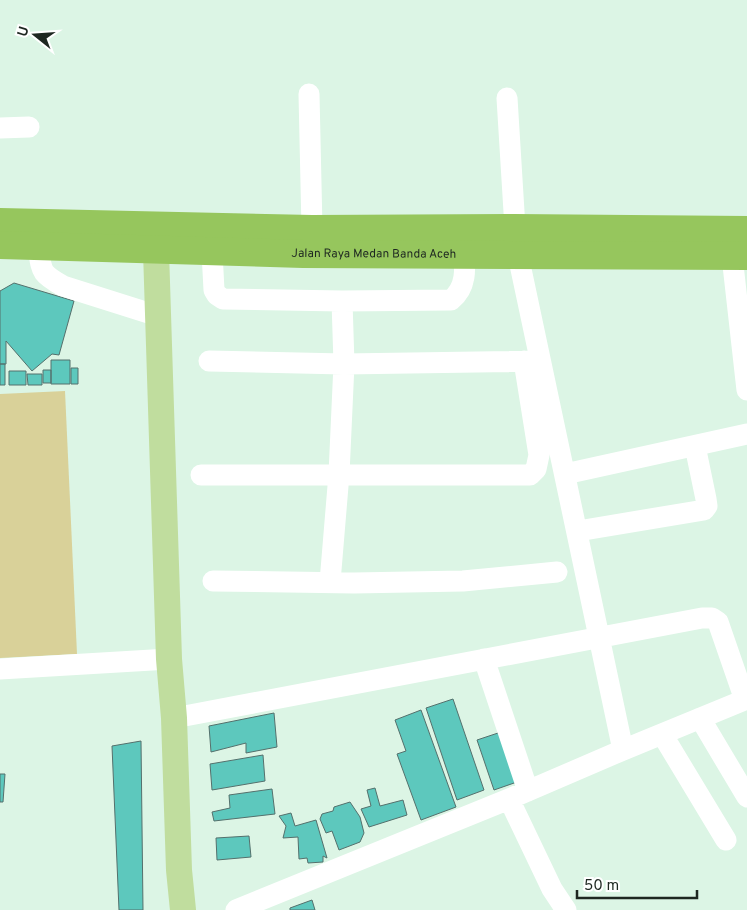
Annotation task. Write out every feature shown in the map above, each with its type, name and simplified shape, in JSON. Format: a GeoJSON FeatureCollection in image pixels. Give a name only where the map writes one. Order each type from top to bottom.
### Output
{"type":"FeatureCollection","features":[{"type":"Feature","properties":{"kind":"highway","name":"Jalan Raya Medan Banda Aceh"},"geometry":{"type":"LineString","coordinates":[[0,222],[38,236],[156,251],[303,254],[463,241],[515,228],[747,230]]}},
{"type":"Feature","properties":{"kind":"highway","name":"Jalan Raya Medan Banda Aceh"},"geometry":{"type":"LineString","coordinates":[[0,245],[38,236],[312,229],[463,241],[518,255],[739,256]]}},
{"type":"Feature","properties":{"kind":"main road"},"geometry":{"type":"LineString","coordinates":[[156,251],[169,659],[174,718],[179,870],[183,910]]}},
{"type":"Feature","properties":{"kind":"street"},"geometry":{"type":"LineString","coordinates":[[309,94],[312,229]]}},
{"type":"Feature","properties":{"kind":"street"},"geometry":{"type":"LineString","coordinates":[[507,98],[515,228]]}},
{"type":"Feature","properties":{"kind":"street"},"geometry":{"type":"LineString","coordinates":[[0,128],[29,127]]}},
{"type":"Feature","properties":{"kind":"street"},"geometry":{"type":"LineString","coordinates":[[38,236],[42,271],[57,283],[158,316]]}},
{"type":"Feature","properties":{"kind":"street"},"geometry":{"type":"LineString","coordinates":[[212,252],[214,290],[217,295],[224,299],[451,300],[457,295],[463,283],[463,241]]}},
{"type":"Feature","properties":{"kind":"street"},"geometry":{"type":"LineString","coordinates":[[201,475],[530,475],[536,469],[539,455],[532,361],[518,255]]}},
{"type":"Feature","properties":{"kind":"street"},"geometry":{"type":"LineString","coordinates":[[739,256],[747,390]]}},
{"type":"Feature","properties":{"kind":"street"},"geometry":{"type":"LineString","coordinates":[[330,582],[339,474],[344,364],[342,301]]}},
{"type":"Feature","properties":{"kind":"street"},"geometry":{"type":"LineString","coordinates":[[208,362],[344,364],[532,361]]}},
{"type":"Feature","properties":{"kind":"street"},"geometry":{"type":"LineString","coordinates":[[532,361],[565,474],[622,750]]}},
{"type":"Feature","properties":{"kind":"street"},"geometry":{"type":"LineString","coordinates":[[565,474],[747,434]]}},
{"type":"Feature","properties":{"kind":"street"},"geometry":{"type":"LineString","coordinates":[[578,531],[704,510],[707,506],[695,446]]}},
{"type":"Feature","properties":{"kind":"street"},"geometry":{"type":"LineString","coordinates":[[213,581],[463,581],[557,572]]}},
{"type":"Feature","properties":{"kind":"street"},"geometry":{"type":"LineString","coordinates":[[174,718],[702,618],[712,618],[718,622],[746,700],[236,910]]}},
{"type":"Feature","properties":{"kind":"street"},"geometry":{"type":"LineString","coordinates":[[0,669],[169,659]]}},
{"type":"Feature","properties":{"kind":"street"},"geometry":{"type":"LineString","coordinates":[[484,659],[518,795],[552,889],[566,910]]}},
{"type":"Feature","properties":{"kind":"street"},"geometry":{"type":"LineString","coordinates":[[700,718],[747,797]]}},
{"type":"Feature","properties":{"kind":"street"},"geometry":{"type":"LineString","coordinates":[[662,734],[726,840]]}},
{"type":"Feature","properties":{"kind":"shaded area"},"geometry":{"type":"Polygon","coordinates":[[[65,391],[77,654],[0,658],[0,394],[65,391]]]}},
{"type":"Feature","properties":{"kind":"building"},"geometry":{"type":"Polygon","coordinates":[[[14,283],[74,301],[59,355],[52,354],[32,371],[6,341],[6,364],[0,364],[0,291],[14,283]]]}},
{"type":"Feature","properties":{"kind":"building"},"geometry":{"type":"Polygon","coordinates":[[[51,360],[70,360],[70,384],[51,384],[51,360]]]}},
{"type":"Feature","properties":{"kind":"building"},"geometry":{"type":"Polygon","coordinates":[[[0,364],[5,364],[5,385],[0,385],[0,364]]]}},
{"type":"Feature","properties":{"kind":"building"},"geometry":{"type":"Polygon","coordinates":[[[71,368],[78,368],[78,384],[71,384],[71,368]]]}},
{"type":"Feature","properties":{"kind":"building"},"geometry":{"type":"Polygon","coordinates":[[[43,370],[51,370],[51,383],[43,383],[43,370]]]}},
{"type":"Feature","properties":{"kind":"building"},"geometry":{"type":"Polygon","coordinates":[[[9,371],[26,371],[26,385],[9,385],[9,371]]]}},
{"type":"Feature","properties":{"kind":"building"},"geometry":{"type":"Polygon","coordinates":[[[27,374],[42,374],[42,385],[28,385],[27,374]]]}},
{"type":"Feature","properties":{"kind":"building"},"geometry":{"type":"Polygon","coordinates":[[[453,699],[484,790],[457,800],[426,708],[453,699]]]}},
{"type":"Feature","properties":{"kind":"building"},"geometry":{"type":"Polygon","coordinates":[[[421,710],[456,807],[421,820],[397,754],[406,751],[395,720],[421,710]]]}},
{"type":"Feature","properties":{"kind":"building"},"geometry":{"type":"Polygon","coordinates":[[[274,713],[277,747],[246,753],[246,743],[211,752],[209,726],[274,713]]]}},
{"type":"Feature","properties":{"kind":"building"},"geometry":{"type":"Polygon","coordinates":[[[501,732],[517,782],[494,790],[477,740],[501,732]]]}},
{"type":"Feature","properties":{"kind":"building"},"geometry":{"type":"Polygon","coordinates":[[[141,741],[143,910],[119,910],[112,746],[141,741]]]}},
{"type":"Feature","properties":{"kind":"building"},"geometry":{"type":"Polygon","coordinates":[[[263,755],[265,781],[212,790],[210,764],[263,755]]]}},
{"type":"Feature","properties":{"kind":"building"},"geometry":{"type":"Polygon","coordinates":[[[0,774],[5,774],[3,802],[0,802],[0,774]]]}},
{"type":"Feature","properties":{"kind":"building"},"geometry":{"type":"Polygon","coordinates":[[[375,788],[380,806],[403,800],[407,815],[369,827],[361,809],[371,806],[367,790],[375,788]]]}},
{"type":"Feature","properties":{"kind":"building"},"geometry":{"type":"Polygon","coordinates":[[[272,789],[275,814],[214,821],[212,812],[230,808],[229,795],[272,789]]]}},
{"type":"Feature","properties":{"kind":"building"},"geometry":{"type":"Polygon","coordinates":[[[350,802],[360,817],[364,833],[360,842],[339,850],[332,831],[326,833],[320,819],[322,814],[333,811],[334,807],[350,802]]]}},
{"type":"Feature","properties":{"kind":"building"},"geometry":{"type":"Polygon","coordinates":[[[291,813],[295,826],[316,820],[327,858],[323,856],[323,862],[308,863],[307,858],[299,859],[298,837],[283,838],[286,826],[279,816],[291,813]]]}},
{"type":"Feature","properties":{"kind":"building"},"geometry":{"type":"Polygon","coordinates":[[[249,836],[251,857],[217,860],[216,838],[249,836]]]}},
{"type":"Feature","properties":{"kind":"building"},"geometry":{"type":"Polygon","coordinates":[[[312,900],[315,910],[290,910],[290,908],[312,900]]]}}]}
